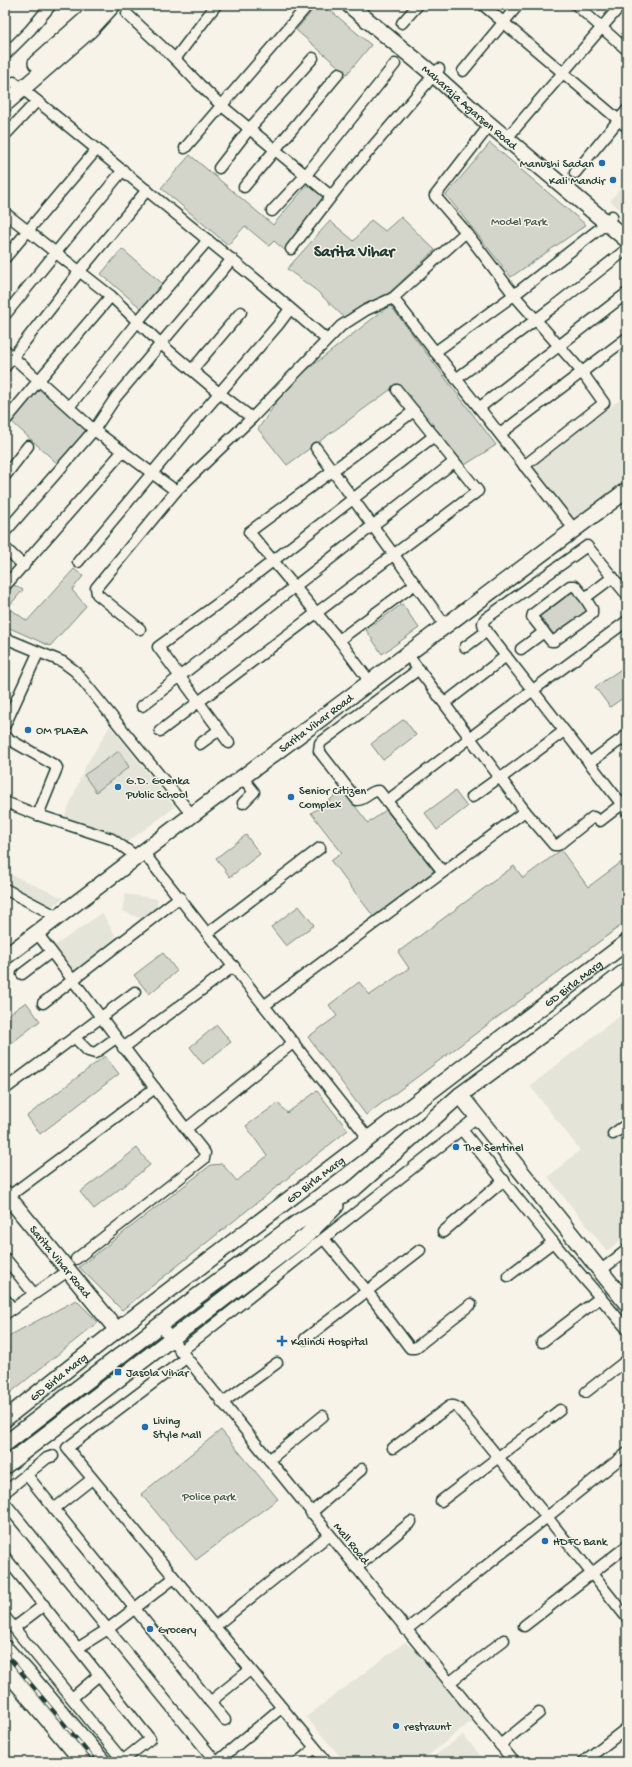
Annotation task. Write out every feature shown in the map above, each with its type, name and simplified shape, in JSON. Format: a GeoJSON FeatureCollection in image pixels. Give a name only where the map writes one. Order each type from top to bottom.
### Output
{"type":"FeatureCollection","features":[{"type":"Feature","properties":{"kind":"street"},"geometry":{"type":"LineString","coordinates":[[5,55],[30,30],[51,5]]}},
{"type":"Feature","properties":{"kind":"street"},"geometry":{"type":"LineString","coordinates":[[5,104],[12,87],[85,20],[98,5]]}},
{"type":"Feature","properties":{"kind":"street"},"geometry":{"type":"LineString","coordinates":[[12,87],[90,30],[113,5]]}},
{"type":"Feature","properties":{"kind":"street"},"geometry":{"type":"LineString","coordinates":[[175,59],[216,5]]}},
{"type":"Feature","properties":{"kind":"street"},"geometry":{"type":"LineString","coordinates":[[185,148],[308,5]]}},
{"type":"Feature","properties":{"kind":"street","name":"Maharaja Agarsen Road"},"geometry":{"type":"LineString","coordinates":[[348,5],[437,72]]}},
{"type":"Feature","properties":{"kind":"street","name":"Maharaja Agarsen Road"},"geometry":{"type":"LineString","coordinates":[[363,5],[509,136],[609,220],[627,240]]}},
{"type":"Feature","properties":{"kind":"street"},"geometry":{"type":"LineString","coordinates":[[402,23],[418,5]]}},
{"type":"Feature","properties":{"kind":"street"},"geometry":{"type":"LineString","coordinates":[[482,5],[623,123]]}},
{"type":"Feature","properties":{"kind":"street"},"geometry":{"type":"LineString","coordinates":[[463,71],[518,5]]}},
{"type":"Feature","properties":{"kind":"street"},"geometry":{"type":"LineString","coordinates":[[576,5],[627,50]]}},
{"type":"Feature","properties":{"kind":"street"},"geometry":{"type":"LineString","coordinates":[[509,136],[621,5]]}},
{"type":"Feature","properties":{"kind":"street"},"geometry":{"type":"LineString","coordinates":[[127,14],[222,106],[331,196]]}},
{"type":"Feature","properties":{"kind":"street"},"geometry":{"type":"LineString","coordinates":[[219,168],[250,128],[312,58]]}},
{"type":"Feature","properties":{"kind":"street"},"geometry":{"type":"LineString","coordinates":[[272,211],[306,175],[395,64]]}},
{"type":"Feature","properties":{"kind":"street"},"geometry":{"type":"LineString","coordinates":[[291,249],[331,196],[437,72]]}},
{"type":"Feature","properties":{"kind":"street"},"geometry":{"type":"LineString","coordinates":[[244,187],[338,73]]}},
{"type":"Feature","properties":{"kind":"street"},"geometry":{"type":"LineString","coordinates":[[12,87],[37,101],[97,149],[232,259],[327,340]]}},
{"type":"Feature","properties":{"kind":"street"},"geometry":{"type":"LineString","coordinates":[[5,136],[37,101]]}},
{"type":"Feature","properties":{"kind":"street"},"geometry":{"type":"LineString","coordinates":[[575,173],[623,123],[627,110]]}},
{"type":"Feature","properties":{"kind":"street"},"geometry":{"type":"LineString","coordinates":[[486,130],[435,196],[466,232],[514,295],[582,372],[604,403],[524,466]]}},
{"type":"Feature","properties":{"kind":"street"},"geometry":{"type":"LineString","coordinates":[[5,258],[97,149]]}},
{"type":"Feature","properties":{"kind":"street"},"geometry":{"type":"LineString","coordinates":[[5,315],[123,170]]}},
{"type":"Feature","properties":{"kind":"street"},"geometry":{"type":"LineString","coordinates":[[5,367],[9,354],[148,190]]}},
{"type":"Feature","properties":{"kind":"street"},"geometry":{"type":"LineString","coordinates":[[5,213],[111,296],[192,370],[252,418]]}},
{"type":"Feature","properties":{"kind":"street"},"geometry":{"type":"LineString","coordinates":[[435,352],[514,295],[609,220]]}},
{"type":"Feature","properties":{"kind":"street","name":"Maharaja Agarsen Road"},"geometry":{"type":"LineString","coordinates":[[609,220],[627,229]]}},
{"type":"Feature","properties":{"kind":"street"},"geometry":{"type":"LineString","coordinates":[[140,629],[97,594],[96,591],[176,491],[252,418],[341,326],[366,310],[393,298],[466,232]]}},
{"type":"Feature","properties":{"kind":"street"},"geometry":{"type":"LineString","coordinates":[[69,408],[138,321],[208,240]]}},
{"type":"Feature","properties":{"kind":"street"},"geometry":{"type":"LineString","coordinates":[[456,379],[536,320],[627,249]]}},
{"type":"Feature","properties":{"kind":"street"},"geometry":{"type":"LineString","coordinates":[[5,532],[94,430],[116,397],[232,259]]}},
{"type":"Feature","properties":{"kind":"street"},"geometry":{"type":"LineString","coordinates":[[479,408],[627,293]]}},
{"type":"Feature","properties":{"kind":"street"},"geometry":{"type":"LineString","coordinates":[[5,421],[111,296]]}},
{"type":"Feature","properties":{"kind":"street"},"geometry":{"type":"LineString","coordinates":[[393,298],[574,529]]}},
{"type":"Feature","properties":{"kind":"street"},"geometry":{"type":"LineString","coordinates":[[78,562],[290,309]]}},
{"type":"Feature","properties":{"kind":"street"},"geometry":{"type":"LineString","coordinates":[[192,370],[241,312]]}},
{"type":"Feature","properties":{"kind":"street"},"geometry":{"type":"LineString","coordinates":[[500,434],[627,338]]}},
{"type":"Feature","properties":{"kind":"street"},"geometry":{"type":"LineString","coordinates":[[9,354],[94,430],[176,491]]}},
{"type":"Feature","properties":{"kind":"street"},"geometry":{"type":"LineString","coordinates":[[160,731],[478,491],[397,390]]}},
{"type":"Feature","properties":{"kind":"street"},"geometry":{"type":"LineString","coordinates":[[370,682],[339,640],[250,532],[414,411]]}},
{"type":"Feature","properties":{"kind":"street"},"geometry":{"type":"LineString","coordinates":[[229,743],[158,647],[273,561],[434,436]]}},
{"type":"Feature","properties":{"kind":"street"},"geometry":{"type":"LineString","coordinates":[[5,476],[28,446]]}},
{"type":"Feature","properties":{"kind":"street"},"geometry":{"type":"LineString","coordinates":[[316,448],[334,470],[446,625]]}},
{"type":"Feature","properties":{"kind":"street"},"geometry":{"type":"LineString","coordinates":[[5,586],[123,451]]}},
{"type":"Feature","properties":{"kind":"street"},"geometry":{"type":"LineString","coordinates":[[142,706],[454,462]]}},
{"type":"Feature","properties":{"kind":"street","name":"Sarita Vihar Road"},"geometry":{"type":"LineString","coordinates":[[5,957],[140,854],[627,490]]}},
{"type":"Feature","properties":{"kind":"street"},"geometry":{"type":"LineString","coordinates":[[407,654],[471,737],[525,811],[552,843],[556,845],[593,817],[600,821],[624,808],[506,656],[487,631],[483,623],[485,619],[589,546],[627,595]]}},
{"type":"Feature","properties":{"kind":"street"},"geometry":{"type":"LineString","coordinates":[[5,548],[24,566]]}},
{"type":"Feature","properties":{"kind":"street"},"geometry":{"type":"LineString","coordinates":[[585,598],[613,577]]}},
{"type":"Feature","properties":{"kind":"street"},"geometry":{"type":"LineString","coordinates":[[339,640],[415,584]]}},
{"type":"Feature","properties":{"kind":"street"},"geometry":{"type":"LineString","coordinates":[[570,586],[575,586],[585,598],[592,609],[590,615],[554,642],[551,641],[532,617],[533,614],[570,586]]}},
{"type":"Feature","properties":{"kind":"street"},"geometry":{"type":"LineString","coordinates":[[387,801],[532,690],[627,621]]}},
{"type":"Feature","properties":{"kind":"street"},"geometry":{"type":"LineString","coordinates":[[465,647],[487,631]]}},
{"type":"Feature","properties":{"kind":"street"},"geometry":{"type":"LineString","coordinates":[[521,649],[544,632]]}},
{"type":"Feature","properties":{"kind":"street"},"geometry":{"type":"LineString","coordinates":[[5,638],[38,653],[63,662],[75,671],[192,815]]}},
{"type":"Feature","properties":{"kind":"street"},"geometry":{"type":"LineString","coordinates":[[5,724],[38,653]]}},
{"type":"Feature","properties":{"kind":"street"},"geometry":{"type":"LineString","coordinates":[[445,703],[506,656]]}},
{"type":"Feature","properties":{"kind":"street"},"geometry":{"type":"LineString","coordinates":[[320,743],[419,669]]}},
{"type":"Feature","properties":{"kind":"street"},"geometry":{"type":"LineString","coordinates":[[308,728],[320,743],[319,751],[354,797],[361,800],[372,792],[378,791],[443,872]]}},
{"type":"Feature","properties":{"kind":"street"},"geometry":{"type":"LineString","coordinates":[[200,744],[219,730]]}},
{"type":"Feature","properties":{"kind":"street"},"geometry":{"type":"LineString","coordinates":[[472,797],[564,731]]}},
{"type":"Feature","properties":{"kind":"street"},"geometry":{"type":"LineString","coordinates":[[588,763],[627,736]]}},
{"type":"Feature","properties":{"kind":"street"},"geometry":{"type":"LineString","coordinates":[[5,737],[56,766],[57,768],[38,815]]}},
{"type":"Feature","properties":{"kind":"street"},"geometry":{"type":"LineString","coordinates":[[242,778],[254,792],[243,803]]}},
{"type":"Feature","properties":{"kind":"street"},"geometry":{"type":"LineString","coordinates":[[5,802],[38,815],[112,839],[140,854],[180,897],[370,1139]]}},
{"type":"Feature","properties":{"kind":"street"},"geometry":{"type":"LineString","coordinates":[[265,1004],[525,811]]}},
{"type":"Feature","properties":{"kind":"street"},"geometry":{"type":"LineString","coordinates":[[208,933],[320,848]]}},
{"type":"Feature","properties":{"kind":"street"},"geometry":{"type":"LineString","coordinates":[[5,889],[58,917]]}},
{"type":"Feature","properties":{"kind":"street"},"geometry":{"type":"LineString","coordinates":[[43,1003],[180,897]]}},
{"type":"Feature","properties":{"kind":"street"},"geometry":{"type":"LineString","coordinates":[[37,933],[205,1153],[204,1159],[76,1259]]}},
{"type":"Feature","properties":{"kind":"street"},"geometry":{"type":"LineString","coordinates":[[625,944],[616,955],[590,978],[591,984],[597,985],[627,964]]}},
{"type":"Feature","properties":{"kind":"street","name":"GD Birla Marg"},"geometry":{"type":"LineString","coordinates":[[5,1419],[117,1330],[625,944]]}},
{"type":"Feature","properties":{"kind":"street"},"geometry":{"type":"LineString","coordinates":[[22,974],[51,952]]}},
{"type":"Feature","properties":{"kind":"street"},"geometry":{"type":"LineString","coordinates":[[124,1048],[234,966]]}},
{"type":"Feature","properties":{"kind":"street","name":"GD Birla Marg"},"geometry":{"type":"LineString","coordinates":[[5,1444],[298,1222],[356,1187],[460,1095],[627,970]]}},
{"type":"Feature","properties":{"kind":"street"},"geometry":{"type":"LineString","coordinates":[[5,1089],[135,992]]}},
{"type":"Feature","properties":{"kind":"street"},"geometry":{"type":"LineString","coordinates":[[524,1021],[543,1015],[573,992],[579,992],[580,997],[578,1000],[552,1021],[548,1030]]}},
{"type":"Feature","properties":{"kind":"street"},"geometry":{"type":"LineString","coordinates":[[75,1038],[88,1051],[95,1053],[116,1038]]}},
{"type":"Feature","properties":{"kind":"street"},"geometry":{"type":"LineString","coordinates":[[186,1129],[294,1042]]}},
{"type":"Feature","properties":{"kind":"street"},"geometry":{"type":"LineString","coordinates":[[7,1195],[154,1088]]}},
{"type":"Feature","properties":{"kind":"street"},"geometry":{"type":"LineString","coordinates":[[460,1095],[627,1304]]}},
{"type":"Feature","properties":{"kind":"street"},"geometry":{"type":"LineString","coordinates":[[327,1762],[67,1448],[477,1117]]}},
{"type":"Feature","properties":{"kind":"street"},"geometry":{"type":"LineString","coordinates":[[613,1134],[627,1124]]}},
{"type":"Feature","properties":{"kind":"street"},"geometry":{"type":"LineString","coordinates":[[462,1130],[553,1242],[627,1329]]}},
{"type":"Feature","properties":{"kind":"street"},"geometry":{"type":"LineString","coordinates":[[444,1232],[504,1180]]}},
{"type":"Feature","properties":{"kind":"street"},"geometry":{"type":"LineString","coordinates":[[5,1466],[306,1236],[356,1187]]}},
{"type":"Feature","properties":{"kind":"street","name":"Sarita Vihar Road"},"geometry":{"type":"LineString","coordinates":[[7,1195],[117,1330]]}},
{"type":"Feature","properties":{"kind":"street"},"geometry":{"type":"LineString","coordinates":[[324,1239],[366,1291],[407,1346],[412,1349],[471,1304]]}},
{"type":"Feature","properties":{"kind":"street"},"geometry":{"type":"LineString","coordinates":[[508,1276],[553,1242]]}},
{"type":"Feature","properties":{"kind":"street"},"geometry":{"type":"LineString","coordinates":[[305,1339],[420,1250]]}},
{"type":"Feature","properties":{"kind":"street"},"geometry":{"type":"LineString","coordinates":[[600,1271],[627,1250]]}},
{"type":"Feature","properties":{"kind":"street"},"geometry":{"type":"LineString","coordinates":[[5,1258],[34,1294]]}},
{"type":"Feature","properties":{"kind":"street"},"geometry":{"type":"LineString","coordinates":[[5,1299],[9,1312],[68,1271]]}},
{"type":"Feature","properties":{"kind":"street"},"geometry":{"type":"LineString","coordinates":[[542,1342],[601,1297]]}},
{"type":"Feature","properties":{"kind":"street","name":"Mall Road"},"geometry":{"type":"LineString","coordinates":[[160,1326],[514,1762]]}},
{"type":"Feature","properties":{"kind":"street"},"geometry":{"type":"LineString","coordinates":[[586,1392],[627,1360]]}},
{"type":"Feature","properties":{"kind":"street"},"geometry":{"type":"LineString","coordinates":[[222,1403],[277,1363]]}},
{"type":"Feature","properties":{"kind":"street"},"geometry":{"type":"LineString","coordinates":[[393,1448],[450,1406],[458,1408],[627,1618]]}},
{"type":"Feature","properties":{"kind":"street"},"geometry":{"type":"LineString","coordinates":[[441,1501],[560,1410]]}},
{"type":"Feature","properties":{"kind":"street"},"geometry":{"type":"LineString","coordinates":[[268,1460],[323,1416]]}},
{"type":"Feature","properties":{"kind":"street"},"geometry":{"type":"LineString","coordinates":[[406,1630],[627,1453]]}},
{"type":"Feature","properties":{"kind":"street"},"geometry":{"type":"LineString","coordinates":[[5,1492],[47,1458],[53,1456]]}},
{"type":"Feature","properties":{"kind":"street"},"geometry":{"type":"LineString","coordinates":[[311,1513],[362,1469]]}},
{"type":"Feature","properties":{"kind":"street"},"geometry":{"type":"LineString","coordinates":[[26,1474],[225,1720]]}},
{"type":"Feature","properties":{"kind":"street"},"geometry":{"type":"LineString","coordinates":[[54,1509],[92,1479]]}},
{"type":"Feature","properties":{"kind":"street"},"geometry":{"type":"LineString","coordinates":[[5,1503],[216,1762],[281,1708]]}},
{"type":"Feature","properties":{"kind":"street"},"geometry":{"type":"LineString","coordinates":[[356,1568],[412,1522]]}},
{"type":"Feature","properties":{"kind":"street"},"geometry":{"type":"LineString","coordinates":[[214,1626],[329,1534]]}},
{"type":"Feature","properties":{"kind":"street"},"geometry":{"type":"LineString","coordinates":[[524,1626],[593,1574],[627,1546]]}},
{"type":"Feature","properties":{"kind":"street"},"geometry":{"type":"LineString","coordinates":[[5,1557],[150,1739],[122,1762],[5,1616]]}},
{"type":"Feature","properties":{"kind":"street"},"geometry":{"type":"LineString","coordinates":[[78,1648],[108,1629],[174,1578]]}},
{"type":"Feature","properties":{"kind":"street"},"geometry":{"type":"LineString","coordinates":[[14,1628],[44,1605]]}},
{"type":"Feature","properties":{"kind":"street"},"geometry":{"type":"LineString","coordinates":[[449,1683],[504,1640]]}},
{"type":"Feature","properties":{"kind":"street"},"geometry":{"type":"LineString","coordinates":[[5,1648],[103,1762]]}},
{"type":"Feature","properties":{"kind":"street"},"geometry":{"type":"LineString","coordinates":[[26,1671],[40,1659]]}},
{"type":"Feature","properties":{"kind":"street"},"geometry":{"type":"LineString","coordinates":[[5,1669],[83,1762]]}},
{"type":"Feature","properties":{"kind":"street"},"geometry":{"type":"LineString","coordinates":[[210,1702],[250,1670]]}},
{"type":"Feature","properties":{"kind":"street"},"geometry":{"type":"LineString","coordinates":[[72,1698],[99,1675]]}},
{"type":"Feature","properties":{"kind":"street"},"geometry":{"type":"LineString","coordinates":[[500,1745],[539,1713]]}},
{"type":"Feature","properties":{"kind":"street"},"geometry":{"type":"LineString","coordinates":[[584,1762],[627,1728]]}},
{"type":"Feature","properties":{"kind":"street"},"geometry":{"type":"LineString","coordinates":[[298,1762],[315,1748]]}},
{"type":"Feature","properties":{"kind":"shaded area"},"geometry":{"type":"Polygon","coordinates":[[[627,179],[627,215],[610,201],[627,179]]]}},
{"type":"Feature","properties":{"kind":"shaded area"},"geometry":{"type":"Polygon","coordinates":[[[627,394],[627,480],[573,520],[533,467],[627,394]]]}},
{"type":"Feature","properties":{"kind":"shaded area","name":"G.D. Goenka Public School"},"geometry":{"type":"Polygon","coordinates":[[[110,726],[175,807],[125,844],[64,818],[85,767],[110,726]]]}},
{"type":"Feature","properties":{"kind":"shaded area"},"geometry":{"type":"Polygon","coordinates":[[[5,872],[64,898],[49,908],[5,884],[5,872]]]}},
{"type":"Feature","properties":{"kind":"shaded area"},"geometry":{"type":"Polygon","coordinates":[[[125,894],[158,899],[155,913],[145,920],[122,911],[125,894]]]}},
{"type":"Feature","properties":{"kind":"shaded area"},"geometry":{"type":"Polygon","coordinates":[[[102,913],[118,940],[74,975],[53,947],[102,913]]]}},
{"type":"Feature","properties":{"kind":"shaded area"},"geometry":{"type":"Polygon","coordinates":[[[627,1010],[627,1114],[616,1122],[627,1135],[627,1235],[607,1251],[548,1177],[580,1150],[530,1086],[627,1010]]]}},
{"type":"Feature","properties":{"kind":"shaded area"},"geometry":{"type":"Polygon","coordinates":[[[405,1642],[423,1658],[473,1720],[420,1762],[345,1762],[306,1717],[405,1642]]]}},
{"type":"Feature","properties":{"kind":"shaded area"},"geometry":{"type":"Polygon","coordinates":[[[463,1735],[486,1762],[426,1762],[463,1735]]]}},
{"type":"Feature","properties":{"kind":"green space"},"geometry":{"type":"Polygon","coordinates":[[[317,5],[324,5],[371,45],[347,74],[296,30],[317,5]]]}},
{"type":"Feature","properties":{"kind":"green space","name":"Model Park"},"geometry":{"type":"Polygon","coordinates":[[[490,143],[586,225],[511,277],[446,195],[490,143]]]}},
{"type":"Feature","properties":{"kind":"green space"},"geometry":{"type":"Polygon","coordinates":[[[190,155],[273,225],[308,184],[331,203],[288,253],[274,241],[269,246],[245,226],[228,245],[161,188],[190,155]]]}},
{"type":"Feature","properties":{"kind":"green space"},"geometry":{"type":"Polygon","coordinates":[[[401,217],[435,250],[352,325],[317,291],[287,269],[330,221],[354,241],[371,220],[385,231],[401,217]]]}},
{"type":"Feature","properties":{"kind":"green space"},"geometry":{"type":"Polygon","coordinates":[[[122,249],[163,284],[142,309],[101,274],[122,249]]]}},
{"type":"Feature","properties":{"kind":"green space"},"geometry":{"type":"Polygon","coordinates":[[[390,305],[496,445],[465,465],[398,384],[287,465],[258,429],[289,384],[390,305]]]}},
{"type":"Feature","properties":{"kind":"green space"},"geometry":{"type":"Polygon","coordinates":[[[40,386],[91,430],[60,466],[12,422],[40,386]]]}},
{"type":"Feature","properties":{"kind":"green space"},"geometry":{"type":"Polygon","coordinates":[[[74,569],[83,576],[72,590],[86,606],[50,646],[5,626],[5,580],[23,590],[8,607],[27,621],[74,569]]]}},
{"type":"Feature","properties":{"kind":"green space"},"geometry":{"type":"Polygon","coordinates":[[[574,591],[588,611],[555,636],[540,616],[574,591]]]}},
{"type":"Feature","properties":{"kind":"green space"},"geometry":{"type":"Polygon","coordinates":[[[402,604],[419,628],[382,654],[366,630],[402,604]]]}},
{"type":"Feature","properties":{"kind":"green space"},"geometry":{"type":"Polygon","coordinates":[[[627,665],[627,695],[610,707],[595,687],[627,665]]]}},
{"type":"Feature","properties":{"kind":"green space"},"geometry":{"type":"Polygon","coordinates":[[[404,719],[416,735],[383,760],[371,744],[404,719]]]}},
{"type":"Feature","properties":{"kind":"green space"},"geometry":{"type":"Polygon","coordinates":[[[119,751],[129,767],[96,792],[84,775],[119,751]]]}},
{"type":"Feature","properties":{"kind":"green space"},"geometry":{"type":"Polygon","coordinates":[[[342,789],[368,823],[386,810],[434,871],[374,917],[331,861],[342,853],[311,813],[330,800],[342,789]]]}},
{"type":"Feature","properties":{"kind":"green space"},"geometry":{"type":"Polygon","coordinates":[[[455,791],[467,807],[437,830],[425,813],[455,791]]]}},
{"type":"Feature","properties":{"kind":"green space"},"geometry":{"type":"Polygon","coordinates":[[[246,835],[260,854],[230,877],[216,858],[246,835]]]}},
{"type":"Feature","properties":{"kind":"green space"},"geometry":{"type":"Polygon","coordinates":[[[561,850],[588,887],[627,858],[627,921],[366,1115],[308,1037],[337,1016],[329,1005],[359,982],[370,995],[409,968],[398,952],[514,866],[523,878],[561,850]]]}},
{"type":"Feature","properties":{"kind":"green space"},"geometry":{"type":"Polygon","coordinates":[[[299,906],[314,925],[286,946],[271,927],[299,906]]]}},
{"type":"Feature","properties":{"kind":"green space"},"geometry":{"type":"Polygon","coordinates":[[[163,953],[177,971],[149,994],[134,975],[163,953]]]}},
{"type":"Feature","properties":{"kind":"green space"},"geometry":{"type":"Polygon","coordinates":[[[26,1002],[40,1021],[5,1048],[5,1017],[26,1002]]]}},
{"type":"Feature","properties":{"kind":"green space"},"geometry":{"type":"Polygon","coordinates":[[[217,1025],[231,1042],[203,1064],[190,1047],[217,1025]]]}},
{"type":"Feature","properties":{"kind":"green space"},"geometry":{"type":"Polygon","coordinates":[[[105,1056],[119,1074],[40,1134],[27,1116],[105,1056]]]}},
{"type":"Feature","properties":{"kind":"green space"},"geometry":{"type":"Polygon","coordinates":[[[317,1091],[348,1130],[122,1310],[79,1267],[211,1165],[222,1164],[237,1181],[267,1156],[246,1126],[278,1103],[287,1113],[317,1091]]]}},
{"type":"Feature","properties":{"kind":"green space"},"geometry":{"type":"Polygon","coordinates":[[[137,1148],[150,1165],[94,1209],[80,1192],[137,1148]]]}},
{"type":"Feature","properties":{"kind":"green space"},"geometry":{"type":"Polygon","coordinates":[[[76,1300],[98,1322],[5,1397],[5,1338],[76,1300]]]}},
{"type":"Feature","properties":{"kind":"green space","name":"Police park"},"geometry":{"type":"Polygon","coordinates":[[[221,1430],[278,1499],[196,1560],[141,1494],[221,1430]]]}},
{"type":"Feature","properties":{"kind":"railway"},"geometry":{"type":"LineString","coordinates":[[5,1653],[96,1762]]}},
{"type":"Feature","properties":{"kind":"place","name":"Manushi Sadan"},"geometry":{"type":"Point","coordinates":[602,163]}},
{"type":"Feature","properties":{"kind":"place","name":"Kali Mandir"},"geometry":{"type":"Point","coordinates":[613,180]}},
{"type":"Feature","properties":{"kind":"place","name":"OM PLAZA"},"geometry":{"type":"Point","coordinates":[28,730]}},
{"type":"Feature","properties":{"kind":"place","name":"G.D. Goenka Public School"},"geometry":{"type":"Point","coordinates":[118,787]}},
{"type":"Feature","properties":{"kind":"place","name":"Senior Citizen Complex"},"geometry":{"type":"Point","coordinates":[291,797]}},
{"type":"Feature","properties":{"kind":"place","name":"The Sentinel"},"geometry":{"type":"Point","coordinates":[456,1147]}},
{"type":"Feature","properties":{"kind":"place","name":"Kalindi Hospital"},"geometry":{"type":"Point","coordinates":[282,1341]}},
{"type":"Feature","properties":{"kind":"place","name":"Jasola Vihar"},"geometry":{"type":"Point","coordinates":[118,1372]}},
{"type":"Feature","properties":{"kind":"place","name":"Living Style Mall"},"geometry":{"type":"Point","coordinates":[145,1427]}},
{"type":"Feature","properties":{"kind":"place","name":"HDFC Bank"},"geometry":{"type":"Point","coordinates":[545,1541]}},
{"type":"Feature","properties":{"kind":"place","name":"Grocery"},"geometry":{"type":"Point","coordinates":[150,1629]}},
{"type":"Feature","properties":{"kind":"place","name":"restraunt"},"geometry":{"type":"Point","coordinates":[396,1726]}},
{"type":"Feature","properties":{"kind":"district","name":"Sarita Vihar"},"geometry":{"type":"Point","coordinates":[354,250]}}]}
